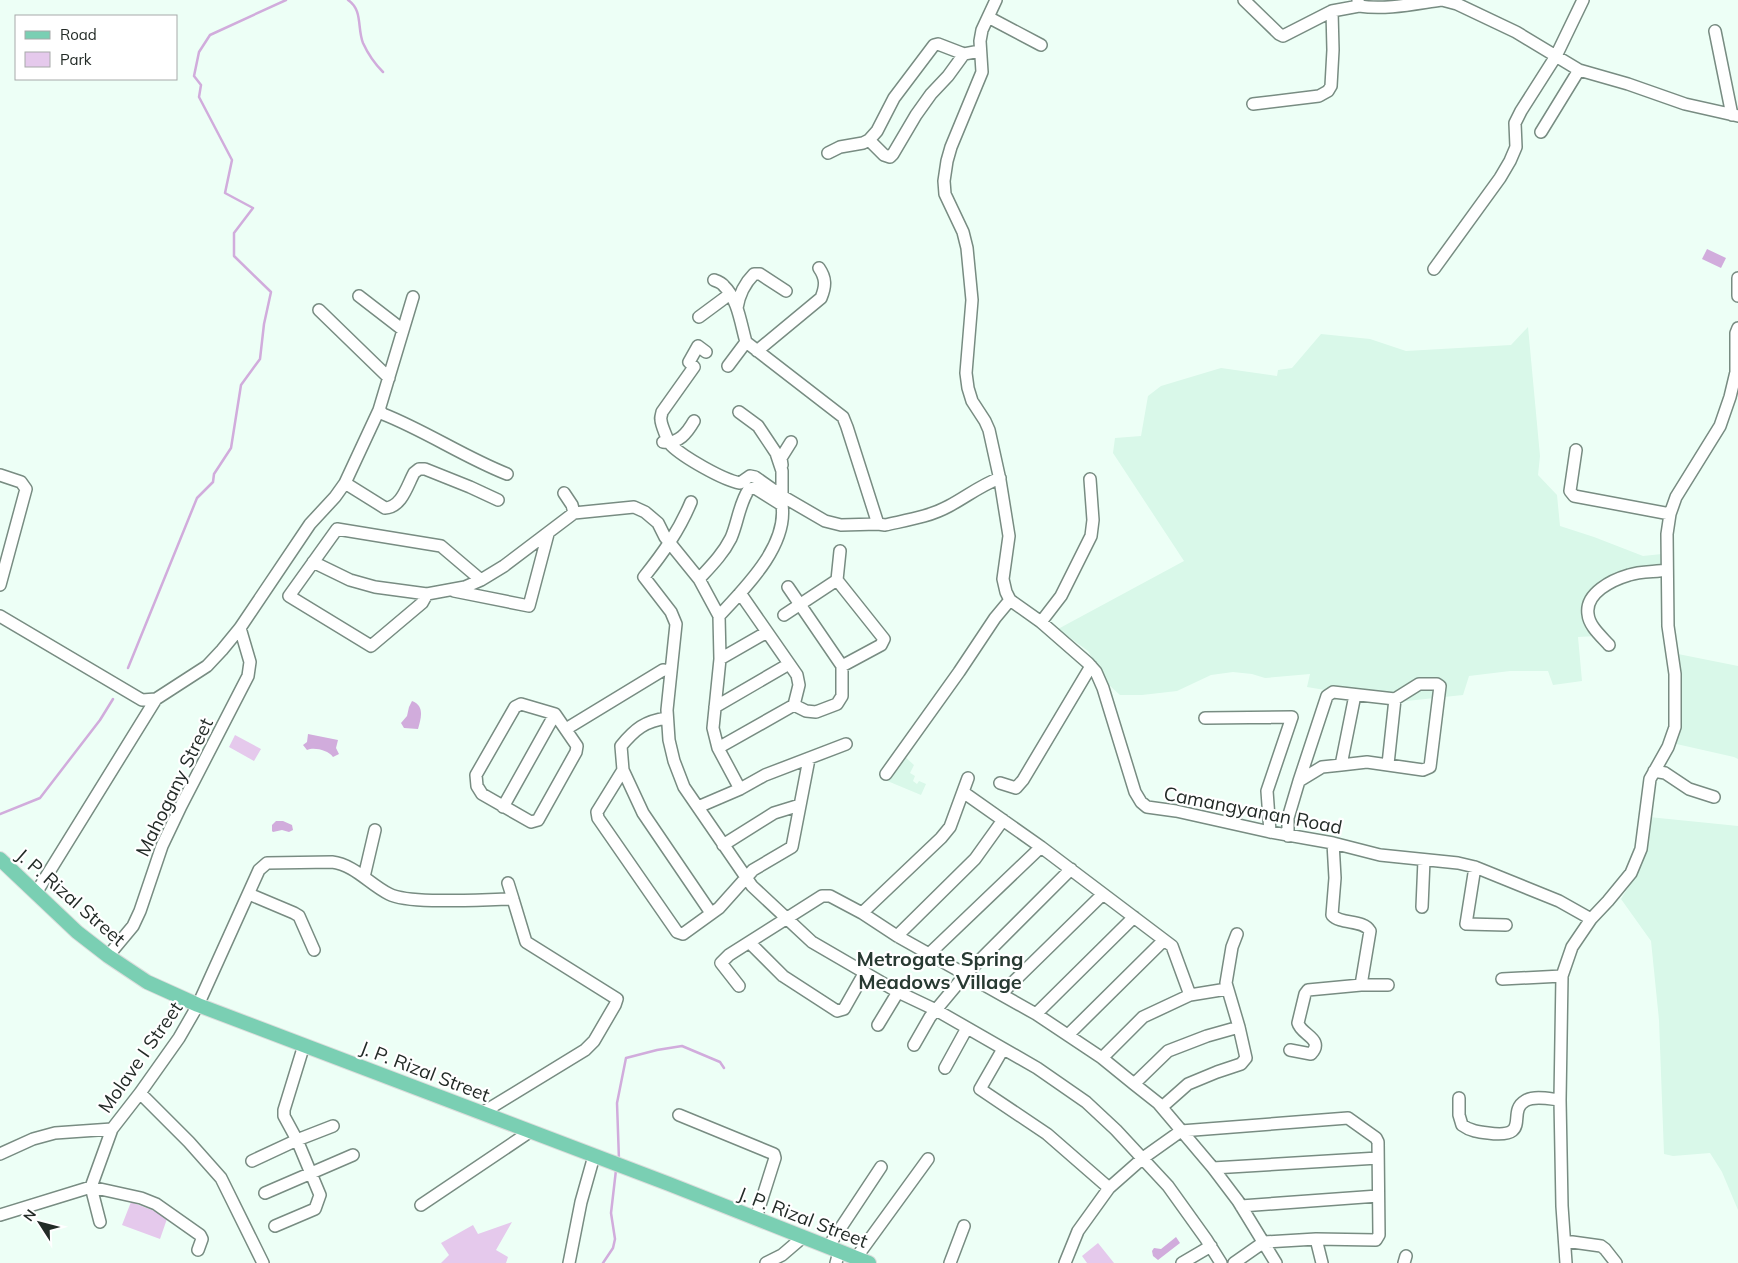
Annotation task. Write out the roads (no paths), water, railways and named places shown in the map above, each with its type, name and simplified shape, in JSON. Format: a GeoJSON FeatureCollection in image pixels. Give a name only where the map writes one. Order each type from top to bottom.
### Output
{"type":"FeatureCollection","features":[{"type":"Feature","properties":{"kind":"main road","name":"J. P. Rizal Street"},"geometry":{"type":"LineString","coordinates":[[0,859],[77,932],[108,956],[147,982],[198,1005],[756,1218],[803,1237],[834,1254],[863,1261]]}},
{"type":"Feature","properties":{"kind":"street"},"geometry":{"type":"LineString","coordinates":[[886,774],[995,618],[1010,600],[1003,579],[1010,536],[1000,478],[989,430],[985,420],[972,401],[966,373],[972,300],[967,248],[963,232],[944,188],[947,161],[951,147],[982,72],[980,51],[982,30],[996,0]]}},
{"type":"Feature","properties":{"kind":"street"},"geometry":{"type":"LineString","coordinates":[[1244,0],[1283,36],[1332,11],[1358,3],[1383,7],[1441,0],[1457,4],[1516,32],[1579,70],[1628,84],[1685,104],[1735,116],[1715,31]]}},
{"type":"Feature","properties":{"kind":"street"},"geometry":{"type":"LineString","coordinates":[[1434,269],[1500,178],[1510,161],[1516,147],[1515,123],[1556,56],[1583,0]]}},
{"type":"Feature","properties":{"kind":"street"},"geometry":{"type":"LineString","coordinates":[[1253,104],[1319,96],[1328,91],[1331,86],[1333,50],[1332,11]]}},
{"type":"Feature","properties":{"kind":"street"},"geometry":{"type":"LineString","coordinates":[[988,17],[1041,45]]}},
{"type":"Feature","properties":{"kind":"street"},"geometry":{"type":"LineString","coordinates":[[828,153],[840,147],[863,143],[869,140],[877,131],[894,98],[934,45],[938,44],[964,54],[980,51]]}},
{"type":"Feature","properties":{"kind":"street"},"geometry":{"type":"LineString","coordinates":[[869,140],[884,155],[890,156],[893,154],[916,115],[964,54]]}},
{"type":"Feature","properties":{"kind":"street"},"geometry":{"type":"LineString","coordinates":[[1541,132],[1579,70]]}},
{"type":"Feature","properties":{"kind":"street"},"geometry":{"type":"LineString","coordinates":[[757,351],[821,298],[825,288],[825,276],[820,268]]}},
{"type":"Feature","properties":{"kind":"street"},"geometry":{"type":"LineString","coordinates":[[737,308],[742,290],[754,274],[760,274],[786,291]]}},
{"type":"Feature","properties":{"kind":"street"},"geometry":{"type":"LineString","coordinates":[[1738,278],[1738,296]]}},
{"type":"Feature","properties":{"kind":"street"},"geometry":{"type":"LineString","coordinates":[[714,280],[724,286],[731,296],[737,308],[746,342],[843,417],[878,524]]}},
{"type":"Feature","properties":{"kind":"street"},"geometry":{"type":"LineString","coordinates":[[359,296],[403,330]]}},
{"type":"Feature","properties":{"kind":"street"},"geometry":{"type":"LineString","coordinates":[[699,317],[726,297],[731,296]]}},
{"type":"Feature","properties":{"kind":"street"},"geometry":{"type":"LineString","coordinates":[[36,893],[156,700],[206,666],[240,628],[310,524],[345,483],[379,410],[414,297]]}},
{"type":"Feature","properties":{"kind":"street"},"geometry":{"type":"LineString","coordinates":[[319,310],[389,378]]}},
{"type":"Feature","properties":{"kind":"street"},"geometry":{"type":"LineString","coordinates":[[1566,1263],[1562,1206],[1560,1100],[1562,976],[1572,948],[1591,919],[1608,902],[1631,873],[1641,849],[1650,779],[1668,747],[1675,727],[1675,674],[1668,626],[1667,534],[1670,514],[1676,497],[1720,426],[1736,372],[1736,333],[1738,328]]}},
{"type":"Feature","properties":{"kind":"street"},"geometry":{"type":"LineString","coordinates":[[728,366],[746,342]]}},
{"type":"Feature","properties":{"kind":"street"},"geometry":{"type":"LineString","coordinates":[[706,352],[698,346],[689,362],[694,367],[662,412],[660,420],[666,443],[733,482],[744,482],[750,476],[755,476],[782,496],[825,521],[841,526],[873,526],[878,524],[885,525],[938,511],[986,483],[1000,478]]}},
{"type":"Feature","properties":{"kind":"street"},"geometry":{"type":"LineString","coordinates":[[379,410],[383,414],[420,430],[469,458],[507,474]]}},
{"type":"Feature","properties":{"kind":"street"},"geometry":{"type":"LineString","coordinates":[[739,412],[758,426],[776,453],[782,471]]}},
{"type":"Feature","properties":{"kind":"street"},"geometry":{"type":"LineString","coordinates":[[666,443],[685,436],[694,421]]}},
{"type":"Feature","properties":{"kind":"street"},"geometry":{"type":"LineString","coordinates":[[782,496],[781,458],[791,442]]}},
{"type":"Feature","properties":{"kind":"street"},"geometry":{"type":"LineString","coordinates":[[1576,450],[1570,490],[1574,496],[1670,514]]}},
{"type":"Feature","properties":{"kind":"street"},"geometry":{"type":"LineString","coordinates":[[345,483],[385,508],[391,508],[399,502],[414,473],[425,469],[498,500]]}},
{"type":"Feature","properties":{"kind":"street"},"geometry":{"type":"LineString","coordinates":[[771,488],[782,471]]}},
{"type":"Feature","properties":{"kind":"street"},"geometry":{"type":"LineString","coordinates":[[0,475],[21,482],[26,489],[0,585]]}},
{"type":"Feature","properties":{"kind":"street"},"geometry":{"type":"LineString","coordinates":[[1041,622],[1061,596],[1091,536],[1093,520],[1090,479]]}},
{"type":"Feature","properties":{"kind":"street"},"geometry":{"type":"LineString","coordinates":[[699,579],[717,560],[731,538],[744,496],[749,489],[755,488],[782,505],[783,515],[778,538],[762,567],[719,616]]}},
{"type":"Feature","properties":{"kind":"street"},"geometry":{"type":"LineString","coordinates":[[564,493],[572,505],[574,513]]}},
{"type":"Feature","properties":{"kind":"street"},"geometry":{"type":"LineString","coordinates":[[691,502],[682,523],[670,543],[644,577],[671,612],[676,624],[667,710],[669,740],[674,761],[684,787],[746,879],[812,942],[898,992],[936,1010],[1037,1068],[1086,1102],[1143,1158],[1180,1203],[1221,1263]]}},
{"type":"Feature","properties":{"kind":"street"},"geometry":{"type":"LineString","coordinates":[[313,562],[350,580],[375,587],[427,594],[465,587],[481,580],[504,566],[574,513],[634,507],[645,512],[658,523],[665,537],[699,579],[719,616],[720,659],[713,728],[718,748],[740,789]]}},
{"type":"Feature","properties":{"kind":"street"},"geometry":{"type":"LineString","coordinates":[[427,594],[422,603],[371,646],[289,596],[337,529],[440,546],[481,580]]}},
{"type":"Feature","properties":{"kind":"street"},"geometry":{"type":"LineString","coordinates":[[447,590],[529,606],[548,534]]}},
{"type":"Feature","properties":{"kind":"street"},"geometry":{"type":"LineString","coordinates":[[840,551],[837,580],[884,639],[881,645],[842,666]]}},
{"type":"Feature","properties":{"kind":"street"},"geometry":{"type":"LineString","coordinates":[[1609,645],[1591,624],[1587,614],[1588,603],[1592,596],[1609,584],[1631,574],[1667,570]]}},
{"type":"Feature","properties":{"kind":"street"},"geometry":{"type":"LineString","coordinates":[[784,615],[837,580]]}},
{"type":"Feature","properties":{"kind":"street"},"geometry":{"type":"LineString","coordinates":[[788,587],[842,666],[842,696],[837,704],[816,712],[806,711],[794,704]]}},
{"type":"Feature","properties":{"kind":"street"},"geometry":{"type":"LineString","coordinates":[[718,748],[794,704],[799,685],[798,675],[740,593]]}},
{"type":"Feature","properties":{"kind":"street","name":"Camangyanan Road"},"geometry":{"type":"LineString","coordinates":[[1010,600],[1041,622],[1096,672],[1103,688],[1135,792],[1141,802],[1147,806],[1288,836],[1333,843],[1380,855],[1458,863],[1475,867],[1560,901],[1591,919]]}},
{"type":"Feature","properties":{"kind":"street"},"geometry":{"type":"LineString","coordinates":[[0,616],[142,700],[156,700]]}},
{"type":"Feature","properties":{"kind":"street","name":"Mahogany Street"},"geometry":{"type":"LineString","coordinates":[[108,956],[132,926],[140,911],[162,846],[248,676],[250,662],[240,628]]}},
{"type":"Feature","properties":{"kind":"street"},"geometry":{"type":"LineString","coordinates":[[720,659],[767,632]]}},
{"type":"Feature","properties":{"kind":"street"},"geometry":{"type":"LineString","coordinates":[[714,707],[789,664]]}},
{"type":"Feature","properties":{"kind":"street"},"geometry":{"type":"LineString","coordinates":[[1000,783],[1016,788],[1023,780],[1091,666]]}},
{"type":"Feature","properties":{"kind":"street"},"geometry":{"type":"LineString","coordinates":[[566,729],[663,670],[671,671]]}},
{"type":"Feature","properties":{"kind":"street"},"geometry":{"type":"LineString","coordinates":[[1288,836],[1288,818],[1299,782],[1327,696],[1333,692],[1395,699],[1419,684],[1438,684],[1440,686],[1430,767],[1423,770],[1367,762],[1322,767],[1299,782]]}},
{"type":"Feature","properties":{"kind":"street"},"geometry":{"type":"LineString","coordinates":[[1341,765],[1355,695]]}},
{"type":"Feature","properties":{"kind":"street"},"geometry":{"type":"LineString","coordinates":[[1388,764],[1395,699]]}},
{"type":"Feature","properties":{"kind":"street"},"geometry":{"type":"LineString","coordinates":[[521,704],[554,714],[566,729],[577,746],[576,752],[538,820],[531,822],[482,794],[477,786],[476,775],[515,707],[521,704]]}},
{"type":"Feature","properties":{"kind":"street"},"geometry":{"type":"LineString","coordinates":[[503,806],[554,714]]}},
{"type":"Feature","properties":{"kind":"street"},"geometry":{"type":"LineString","coordinates":[[1205,718],[1292,717],[1267,791],[1270,832]]}},
{"type":"Feature","properties":{"kind":"street"},"geometry":{"type":"LineString","coordinates":[[667,718],[659,719],[636,729],[621,746],[623,770],[643,812],[711,913]]}},
{"type":"Feature","properties":{"kind":"street"},"geometry":{"type":"LineString","coordinates":[[698,807],[740,789],[765,775],[846,744]]}},
{"type":"Feature","properties":{"kind":"street"},"geometry":{"type":"LineString","coordinates":[[623,770],[597,812],[598,818],[676,932],[682,934],[719,908],[753,870],[792,847],[809,759]]}},
{"type":"Feature","properties":{"kind":"street"},"geometry":{"type":"LineString","coordinates":[[1654,771],[1665,773],[1689,788],[1714,797]]}},
{"type":"Feature","properties":{"kind":"street"},"geometry":{"type":"LineString","coordinates":[[862,913],[941,838],[950,827],[968,778]]}},
{"type":"Feature","properties":{"kind":"street"},"geometry":{"type":"LineString","coordinates":[[963,792],[1071,869],[1172,946],[1190,995]]}},
{"type":"Feature","properties":{"kind":"street"},"geometry":{"type":"LineString","coordinates":[[723,845],[774,812],[800,805]]}},
{"type":"Feature","properties":{"kind":"street"},"geometry":{"type":"LineString","coordinates":[[897,936],[975,859],[1003,820]]}},
{"type":"Feature","properties":{"kind":"street"},"geometry":{"type":"LineString","coordinates":[[375,830],[364,876],[389,894],[426,900],[513,899]]}},
{"type":"Feature","properties":{"kind":"street"},"geometry":{"type":"LineString","coordinates":[[1333,843],[1335,878],[1332,915],[1335,918],[1366,926],[1370,931],[1361,985]]}},
{"type":"Feature","properties":{"kind":"street"},"geometry":{"type":"LineString","coordinates":[[929,954],[1041,847]]}},
{"type":"Feature","properties":{"kind":"street"},"geometry":{"type":"LineString","coordinates":[[1422,907],[1424,860]]}},
{"type":"Feature","properties":{"kind":"street","name":"Molave I Street"},"geometry":{"type":"LineString","coordinates":[[92,1187],[112,1129],[179,1038],[198,1005],[259,870],[267,863],[332,862],[342,863],[364,876]]}},
{"type":"Feature","properties":{"kind":"street"},"geometry":{"type":"LineString","coordinates":[[1475,867],[1466,924],[1506,925]]}},
{"type":"Feature","properties":{"kind":"street"},"geometry":{"type":"LineString","coordinates":[[914,1045],[930,1017],[965,975],[1071,869]]}},
{"type":"Feature","properties":{"kind":"street"},"geometry":{"type":"LineString","coordinates":[[482,1113],[585,1050],[594,1041],[617,999],[526,942],[508,883]]}},
{"type":"Feature","properties":{"kind":"street"},"geometry":{"type":"LineString","coordinates":[[249,894],[299,916],[314,950]]}},
{"type":"Feature","properties":{"kind":"street"},"geometry":{"type":"LineString","coordinates":[[1001,994],[1103,894]]}},
{"type":"Feature","properties":{"kind":"street"},"geometry":{"type":"LineString","coordinates":[[739,986],[721,963],[822,896],[830,896],[1036,1014],[1102,1058],[1162,1107],[1213,1168],[1241,1206],[1276,1263]]}},
{"type":"Feature","properties":{"kind":"street"},"geometry":{"type":"LineString","coordinates":[[1036,1014],[1134,916]]}},
{"type":"Feature","properties":{"kind":"street"},"geometry":{"type":"LineString","coordinates":[[1162,1107],[1188,1084],[1245,1061],[1246,1058],[1239,1027],[1226,990],[1232,947],[1237,934]]}},
{"type":"Feature","properties":{"kind":"street"},"geometry":{"type":"LineString","coordinates":[[1068,1035],[1164,940]]}},
{"type":"Feature","properties":{"kind":"street"},"geometry":{"type":"LineString","coordinates":[[750,943],[783,976],[837,1011],[844,1009],[865,972]]}},
{"type":"Feature","properties":{"kind":"street"},"geometry":{"type":"LineString","coordinates":[[1502,979],[1562,976]]}},
{"type":"Feature","properties":{"kind":"street"},"geometry":{"type":"LineString","coordinates":[[1290,1050],[1310,1054],[1314,1050],[1315,1042],[1313,1038],[1299,1028],[1298,1023],[1305,994],[1308,990],[1361,985],[1388,986]]}},
{"type":"Feature","properties":{"kind":"street"},"geometry":{"type":"LineString","coordinates":[[1102,1058],[1143,1017],[1190,995],[1226,990]]}},
{"type":"Feature","properties":{"kind":"street"},"geometry":{"type":"LineString","coordinates":[[878,1025],[898,992]]}},
{"type":"Feature","properties":{"kind":"street"},"geometry":{"type":"LineString","coordinates":[[1134,1084],[1168,1051],[1207,1036],[1239,1027]]}},
{"type":"Feature","properties":{"kind":"street"},"geometry":{"type":"LineString","coordinates":[[945,1068],[967,1028]]}},
{"type":"Feature","properties":{"kind":"street"},"geometry":{"type":"LineString","coordinates":[[275,1226],[315,1209],[320,1195],[297,1140],[284,1116],[284,1110],[304,1046]]}},
{"type":"Feature","properties":{"kind":"street"},"geometry":{"type":"LineString","coordinates":[[1003,1049],[980,1089],[1047,1134],[1109,1188]]}},
{"type":"Feature","properties":{"kind":"street"},"geometry":{"type":"LineString","coordinates":[[140,1093],[189,1142],[220,1178],[263,1263]]}},
{"type":"Feature","properties":{"kind":"street"},"geometry":{"type":"LineString","coordinates":[[1459,1098],[1459,1115],[1462,1125],[1472,1131],[1500,1134],[1512,1132],[1520,1105],[1523,1102],[1532,1098],[1560,1100]]}},
{"type":"Feature","properties":{"kind":"street"},"geometry":{"type":"LineString","coordinates":[[679,1115],[774,1154],[775,1158],[756,1218]]}},
{"type":"Feature","properties":{"kind":"street"},"geometry":{"type":"LineString","coordinates":[[1065,1263],[1078,1231],[1109,1188],[1143,1158],[1181,1131],[1348,1118],[1352,1119],[1377,1140],[1379,1235],[1376,1240],[1264,1242],[1234,1263]]}},
{"type":"Feature","properties":{"kind":"street"},"geometry":{"type":"LineString","coordinates":[[252,1161],[333,1126]]}},
{"type":"Feature","properties":{"kind":"street"},"geometry":{"type":"LineString","coordinates":[[0,1154],[33,1139],[55,1133],[112,1129]]}},
{"type":"Feature","properties":{"kind":"street"},"geometry":{"type":"LineString","coordinates":[[422,1205],[531,1131]]}},
{"type":"Feature","properties":{"kind":"street"},"geometry":{"type":"LineString","coordinates":[[265,1193],[353,1156]]}},
{"type":"Feature","properties":{"kind":"street"},"geometry":{"type":"LineString","coordinates":[[570,1263],[581,1202],[599,1158]]}},
{"type":"Feature","properties":{"kind":"street"},"geometry":{"type":"LineString","coordinates":[[1213,1168],[1378,1158]]}},
{"type":"Feature","properties":{"kind":"street"},"geometry":{"type":"LineString","coordinates":[[863,1261],[928,1160]]}},
{"type":"Feature","properties":{"kind":"street"},"geometry":{"type":"LineString","coordinates":[[834,1254],[881,1167]]}},
{"type":"Feature","properties":{"kind":"street"},"geometry":{"type":"LineString","coordinates":[[0,1215],[92,1187],[141,1198],[156,1204],[200,1235],[202,1239],[198,1250]]}},
{"type":"Feature","properties":{"kind":"street"},"geometry":{"type":"LineString","coordinates":[[92,1187],[100,1222]]}},
{"type":"Feature","properties":{"kind":"street"},"geometry":{"type":"LineString","coordinates":[[1241,1206],[1378,1196]]}},
{"type":"Feature","properties":{"kind":"street"},"geometry":{"type":"LineString","coordinates":[[950,1263],[964,1226]]}},
{"type":"Feature","properties":{"kind":"street"},"geometry":{"type":"LineString","coordinates":[[766,1263],[782,1255],[803,1237]]}},
{"type":"Feature","properties":{"kind":"street"},"geometry":{"type":"LineString","coordinates":[[1316,1240],[1322,1263]]}},
{"type":"Feature","properties":{"kind":"street"},"geometry":{"type":"LineString","coordinates":[[1564,1241],[1601,1246],[1616,1263]]}},
{"type":"Feature","properties":{"kind":"street"},"geometry":{"type":"LineString","coordinates":[[1182,1263],[1210,1246]]}},
{"type":"Feature","properties":{"kind":"waterway"},"geometry":{"type":"LineString","coordinates":[[128,668],[197,498],[213,482],[214,474],[231,448],[241,385],[260,359],[264,324],[271,292],[234,256],[234,233],[253,208],[225,193],[232,160],[199,97],[201,85],[194,76],[199,52],[210,35],[286,0]]}},
{"type":"Feature","properties":{"kind":"waterway"},"geometry":{"type":"LineString","coordinates":[[348,0],[353,4],[358,14],[363,43],[369,55],[383,72]]}},
{"type":"Feature","properties":{"kind":"waterway"},"geometry":{"type":"LineString","coordinates":[[0,814],[40,798],[100,720],[113,699]]}},
{"type":"Feature","properties":{"kind":"waterway"},"geometry":{"type":"LineString","coordinates":[[619,1160],[617,1103],[626,1058],[682,1046],[720,1062],[724,1068]]}},
{"type":"Feature","properties":{"kind":"waterway"},"geometry":{"type":"LineString","coordinates":[[603,1263],[613,1248],[615,1239],[611,1213],[616,1170]]}},
{"type":"Feature","properties":{"kind":"district","name":"Metrogate Spring Meadows Village"},"geometry":{"type":"Point","coordinates":[940,970]}}]}
